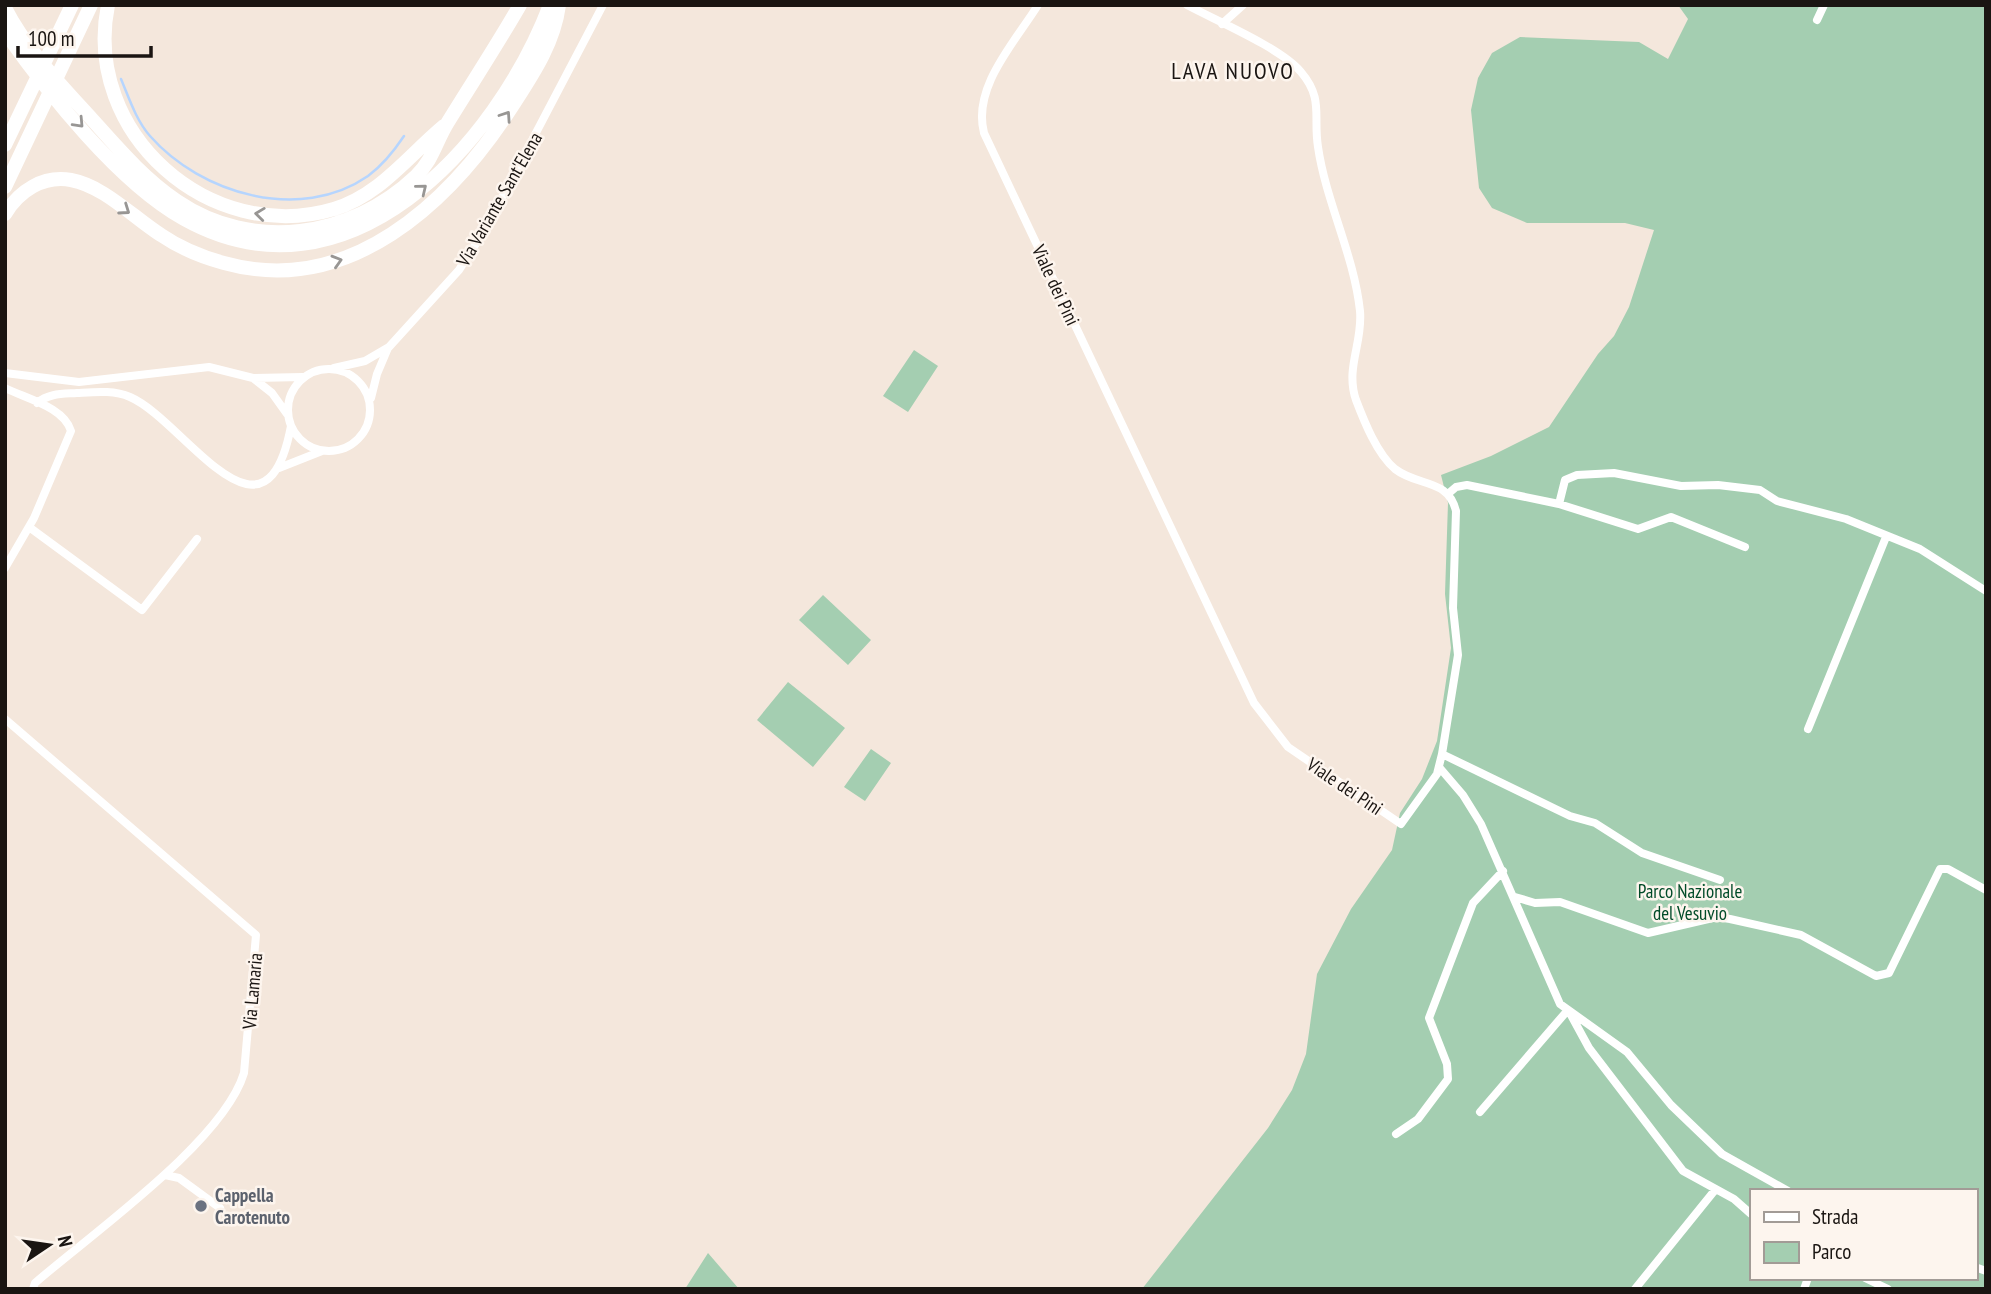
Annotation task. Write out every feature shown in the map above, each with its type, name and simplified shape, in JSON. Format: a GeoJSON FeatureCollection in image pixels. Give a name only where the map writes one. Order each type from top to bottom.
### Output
{"type":"FeatureCollection","features":[{"type":"Feature","properties":{"kind":"highway"},"geometry":{"type":"LineString","coordinates":[[5,187],[91,5]]}},
{"type":"Feature","properties":{"kind":"highway"},"geometry":{"type":"LineString","coordinates":[[108,5],[105,34],[108,71],[118,106],[136,138],[171,176],[202,197],[236,211],[294,216],[353,202],[374,191],[445,126]]}},
{"type":"Feature","properties":{"kind":"highway"},"geometry":{"type":"LineString","coordinates":[[5,8],[21,35],[58,81],[147,178],[198,213],[243,230],[302,232],[340,223],[358,215],[416,177],[439,145],[445,126],[520,5]]}},
{"type":"Feature","properties":{"kind":"highway"},"geometry":{"type":"LineString","coordinates":[[5,32],[61,104],[116,163],[159,203],[184,219],[219,235],[256,244],[292,245],[326,240],[362,226],[408,199],[434,178],[489,118],[550,5]]}},
{"type":"Feature","properties":{"kind":"highway"},"geometry":{"type":"LineString","coordinates":[[5,214],[30,187],[44,181],[71,180],[96,190],[174,243],[228,264],[264,270],[299,269],[361,253],[390,237],[420,214],[492,136],[548,45],[559,5]]}},
{"type":"Feature","properties":{"kind":"highway"},"geometry":{"type":"LineString","coordinates":[[5,145],[69,9]]}},
{"type":"Feature","properties":{"kind":"street","name":"Via Variante Sant'Elena"},"geometry":{"type":"LineString","coordinates":[[334,369],[365,361],[389,347],[445,286],[475,247],[603,5]]}},
{"type":"Feature","properties":{"kind":"street","name":"Viale dei Pini"},"geometry":{"type":"LineString","coordinates":[[1038,5],[988,86],[981,109],[984,133],[1254,703],[1288,747],[1401,824],[1438,767],[1458,655],[1453,608],[1456,511],[1449,493]]}},
{"type":"Feature","properties":{"kind":"street"},"geometry":{"type":"LineString","coordinates":[[1187,5],[1289,62],[1299,69],[1314,93],[1318,104],[1318,147],[1360,312],[1351,381],[1356,400],[1379,447],[1396,469],[1441,487],[1449,493],[1456,487],[1467,485],[1559,504],[1638,529],[1671,517],[1745,547]]}},
{"type":"Feature","properties":{"kind":"street"},"geometry":{"type":"LineString","coordinates":[[1222,24],[1243,5]]}},
{"type":"Feature","properties":{"kind":"street"},"geometry":{"type":"LineString","coordinates":[[1817,20],[1824,5]]}},
{"type":"Feature","properties":{"kind":"street","name":"Via Variante Sant'Elena"},"geometry":{"type":"LineString","coordinates":[[370,405],[372,388],[389,347]]}},
{"type":"Feature","properties":{"kind":"street"},"geometry":{"type":"LineString","coordinates":[[5,373],[79,382],[209,367],[253,378],[303,377],[323,369],[334,369],[354,377],[368,394],[370,416],[362,435],[345,448],[324,451],[279,468],[257,484],[238,484],[164,419],[132,398],[119,393],[54,394],[37,403]]}},
{"type":"Feature","properties":{"kind":"street"},"geometry":{"type":"LineString","coordinates":[[288,416],[290,395],[303,377]]}},
{"type":"Feature","properties":{"kind":"street"},"geometry":{"type":"LineString","coordinates":[[253,378],[272,393],[304,443],[324,451]]}},
{"type":"Feature","properties":{"kind":"street"},"geometry":{"type":"LineString","coordinates":[[5,388],[68,421],[71,431],[29,527],[5,568]]}},
{"type":"Feature","properties":{"kind":"street"},"geometry":{"type":"LineString","coordinates":[[279,468],[291,426]]}},
{"type":"Feature","properties":{"kind":"street"},"geometry":{"type":"LineString","coordinates":[[1559,504],[1568,478],[1614,473],[1681,486],[1718,485],[1760,490],[1777,501],[1846,519],[1920,549],[1986,592]]}},
{"type":"Feature","properties":{"kind":"street"},"geometry":{"type":"LineString","coordinates":[[29,527],[142,610],[197,539]]}},
{"type":"Feature","properties":{"kind":"street"},"geometry":{"type":"LineString","coordinates":[[1808,729],[1886,537]]}},
{"type":"Feature","properties":{"kind":"street","name":"Via Lamaria"},"geometry":{"type":"LineString","coordinates":[[5,719],[256,935],[252,1007],[242,1082],[229,1104],[165,1175],[35,1283],[33,1289]]}},
{"type":"Feature","properties":{"kind":"street"},"geometry":{"type":"LineString","coordinates":[[1442,754],[1570,816],[1594,822],[1642,853],[1720,880]]}},
{"type":"Feature","properties":{"kind":"street"},"geometry":{"type":"LineString","coordinates":[[1438,767],[1463,796],[1481,824],[1560,1004],[1589,1048],[1683,1171],[1734,1199],[1750,1213]]}},
{"type":"Feature","properties":{"kind":"street"},"geometry":{"type":"LineString","coordinates":[[1515,897],[1535,903],[1560,902],[1648,933],[1670,931],[1711,919],[1730,919],[1801,935],[1876,976],[1889,974],[1940,869],[1948,869],[1986,890]]}},
{"type":"Feature","properties":{"kind":"street"},"geometry":{"type":"LineString","coordinates":[[1396,1134],[1418,1119],[1448,1079],[1447,1064],[1429,1018],[1473,903],[1503,870]]}},
{"type":"Feature","properties":{"kind":"street"},"geometry":{"type":"LineString","coordinates":[[1480,1112],[1568,1013]]}},
{"type":"Feature","properties":{"kind":"street"},"geometry":{"type":"LineString","coordinates":[[1568,1013],[1605,1033],[1627,1052],[1671,1105],[1722,1154],[1784,1189]]}},
{"type":"Feature","properties":{"kind":"street"},"geometry":{"type":"LineString","coordinates":[[165,1175],[179,1178],[220,1208]]}},
{"type":"Feature","properties":{"kind":"street"},"geometry":{"type":"LineString","coordinates":[[1635,1289],[1715,1190]]}},
{"type":"Feature","properties":{"kind":"street"},"geometry":{"type":"LineString","coordinates":[[1869,1280],[1888,1289]]}},
{"type":"Feature","properties":{"kind":"green space","name":"Parco Nazionale del Vesuvio"},"geometry":{"type":"Polygon","coordinates":[[[1678,5],[1986,5],[1986,1289],[1142,1289],[1268,1128],[1292,1090],[1306,1054],[1317,974],[1351,909],[1392,850],[1400,813],[1422,779],[1437,741],[1451,648],[1445,594],[1448,503],[1441,475],[1491,456],[1549,427],[1598,354],[1614,336],[1629,307],[1654,230],[1625,223],[1527,223],[1492,208],[1479,188],[1471,110],[1478,78],[1492,53],[1520,37],[1639,42],[1668,59],[1688,19],[1678,5]]]}},
{"type":"Feature","properties":{"kind":"green space"},"geometry":{"type":"Polygon","coordinates":[[[914,350],[938,366],[908,412],[883,396],[914,350]]]}},
{"type":"Feature","properties":{"kind":"green space"},"geometry":{"type":"Polygon","coordinates":[[[823,595],[871,640],[848,665],[799,620],[823,595]]]}},
{"type":"Feature","properties":{"kind":"green space"},"geometry":{"type":"Polygon","coordinates":[[[788,682],[845,728],[813,767],[757,720],[788,682]]]}},
{"type":"Feature","properties":{"kind":"green space"},"geometry":{"type":"Polygon","coordinates":[[[871,749],[891,763],[865,801],[844,787],[871,749]]]}},
{"type":"Feature","properties":{"kind":"green space"},"geometry":{"type":"Polygon","coordinates":[[[708,1253],[739,1289],[685,1289],[708,1253]]]}},
{"type":"Feature","properties":{"kind":"waterway"},"geometry":{"type":"LineString","coordinates":[[121,79],[141,123],[171,156],[223,187],[253,195],[283,199],[312,198],[341,190],[373,172],[388,158],[404,136]]}},
{"type":"Feature","properties":{"kind":"place","name":"Cappella Carotenuto"},"geometry":{"type":"Point","coordinates":[201,1206]}},
{"type":"Feature","properties":{"kind":"district","name":"LAVA NUOVO"},"geometry":{"type":"Point","coordinates":[1233,70]}}]}
